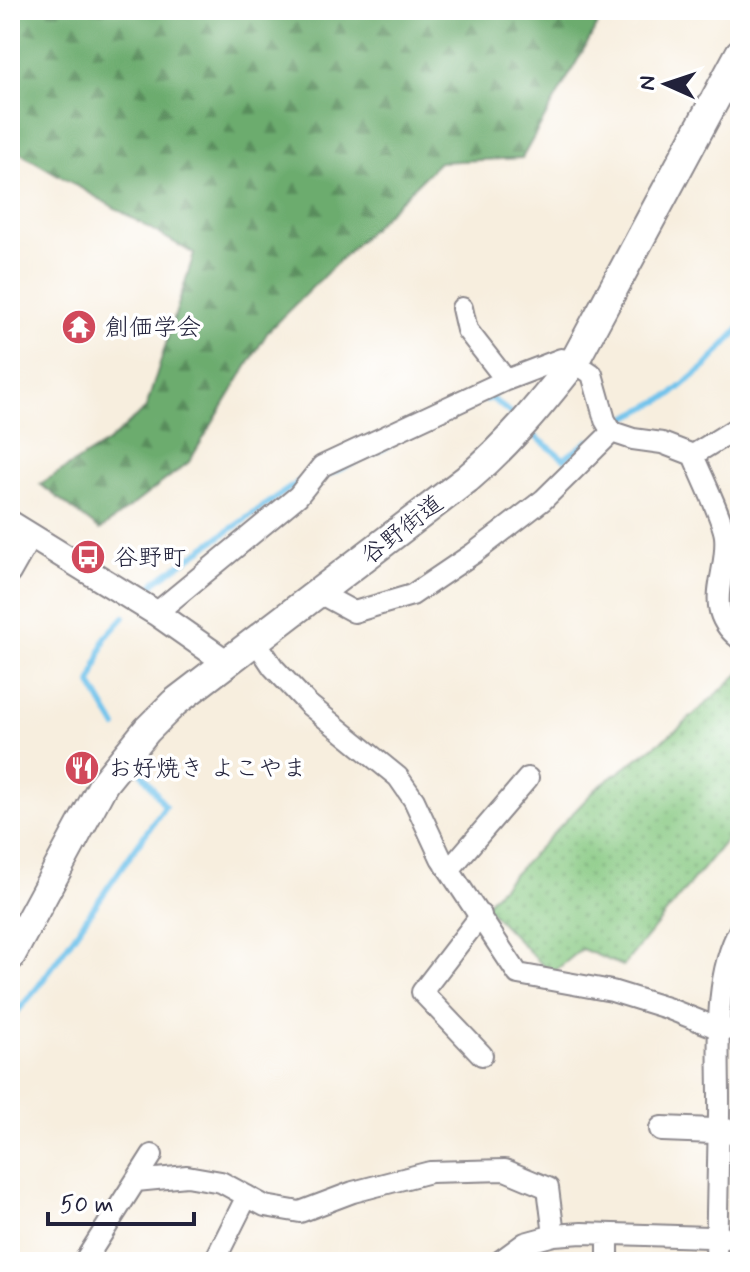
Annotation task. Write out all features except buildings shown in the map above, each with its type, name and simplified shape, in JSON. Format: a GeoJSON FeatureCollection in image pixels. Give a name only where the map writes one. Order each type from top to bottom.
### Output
{"type":"FeatureCollection","features":[{"type":"Feature","properties":{"kind":"main road","name":"谷野街道"},"geometry":{"type":"LineString","coordinates":[[10,957],[89,809],[119,762],[174,703],[493,457],[574,362],[740,53]]}},
{"type":"Feature","properties":{"kind":"street"},"geometry":{"type":"LineString","coordinates":[[462,308],[467,330],[506,380]]}},
{"type":"Feature","properties":{"kind":"street"},"geometry":{"type":"LineString","coordinates":[[156,613],[298,496],[322,466],[506,380],[561,359],[574,362],[592,374],[605,420],[612,432],[662,443],[693,455],[732,526],[718,608],[727,629],[740,639]]}},
{"type":"Feature","properties":{"kind":"street"},"geometry":{"type":"LineString","coordinates":[[693,455],[740,426]]}},
{"type":"Feature","properties":{"kind":"street"},"geometry":{"type":"LineString","coordinates":[[319,593],[354,612],[412,595],[543,500],[612,432]]}},
{"type":"Feature","properties":{"kind":"street"},"geometry":{"type":"LineString","coordinates":[[10,573],[20,530],[156,613],[226,662]]}},
{"type":"Feature","properties":{"kind":"street"},"geometry":{"type":"LineString","coordinates":[[255,640],[273,667],[308,704],[398,777],[414,800],[441,858],[518,974],[612,991],[730,1030]]}},
{"type":"Feature","properties":{"kind":"street"},"geometry":{"type":"LineString","coordinates":[[449,870],[528,778]]}},
{"type":"Feature","properties":{"kind":"street"},"geometry":{"type":"LineString","coordinates":[[481,915],[422,992],[482,1055]]}},
{"type":"Feature","properties":{"kind":"street"},"geometry":{"type":"LineString","coordinates":[[716,1262],[716,1237],[729,1132],[730,1030],[723,975],[733,941],[740,929]]}},
{"type":"Feature","properties":{"kind":"street"},"geometry":{"type":"LineString","coordinates":[[662,1129],[729,1132]]}},
{"type":"Feature","properties":{"kind":"street"},"geometry":{"type":"LineString","coordinates":[[84,1262],[152,1155]]}},
{"type":"Feature","properties":{"kind":"street"},"geometry":{"type":"LineString","coordinates":[[136,1181],[187,1176],[221,1182],[265,1206],[300,1212],[353,1192],[430,1172],[505,1170],[548,1188],[554,1235]]}},
{"type":"Feature","properties":{"kind":"street"},"geometry":{"type":"LineString","coordinates":[[214,1262],[247,1196]]}},
{"type":"Feature","properties":{"kind":"street"},"geometry":{"type":"LineString","coordinates":[[608,1234],[608,1262]]}},
{"type":"Feature","properties":{"kind":"street"},"geometry":{"type":"LineString","coordinates":[[499,1262],[525,1243],[554,1235],[740,1238]]}},
{"type":"Feature","properties":{"kind":"green space"},"geometry":{"type":"Polygon","coordinates":[[[10,10],[606,10],[522,158],[439,162],[269,330],[189,462],[100,530],[40,484],[108,442],[146,408],[194,254],[10,147],[10,10]]]}},
{"type":"Feature","properties":{"kind":"green space"},"geometry":{"type":"Polygon","coordinates":[[[740,673],[740,823],[623,966],[582,949],[551,974],[484,905],[596,789],[679,728],[740,673]]]}},
{"type":"Feature","properties":{"kind":"waterway"},"geometry":{"type":"LineString","coordinates":[[620,421],[671,395],[705,367],[740,328]]}},
{"type":"Feature","properties":{"kind":"waterway"},"geometry":{"type":"LineString","coordinates":[[486,400],[491,398],[513,415]]}},
{"type":"Feature","properties":{"kind":"waterway"},"geometry":{"type":"LineString","coordinates":[[536,437],[564,459],[589,441]]}},
{"type":"Feature","properties":{"kind":"waterway"},"geometry":{"type":"LineString","coordinates":[[323,477],[389,446]]}},
{"type":"Feature","properties":{"kind":"waterway"},"geometry":{"type":"LineString","coordinates":[[148,591],[156,581],[300,481]]}},
{"type":"Feature","properties":{"kind":"waterway"},"geometry":{"type":"LineString","coordinates":[[116,727],[91,684],[105,638],[124,617]]}},
{"type":"Feature","properties":{"kind":"waterway"},"geometry":{"type":"LineString","coordinates":[[10,1020],[38,987],[165,806],[140,770]]}},
{"type":"Feature","properties":{"kind":"place","name":"創価学会"},"geometry":{"type":"Point","coordinates":[79,327]}},
{"type":"Feature","properties":{"kind":"place","name":"谷野町"},"geometry":{"type":"Point","coordinates":[88,557]}},
{"type":"Feature","properties":{"kind":"place","name":"お好焼き よこやま"},"geometry":{"type":"Point","coordinates":[82,768]}}]}
